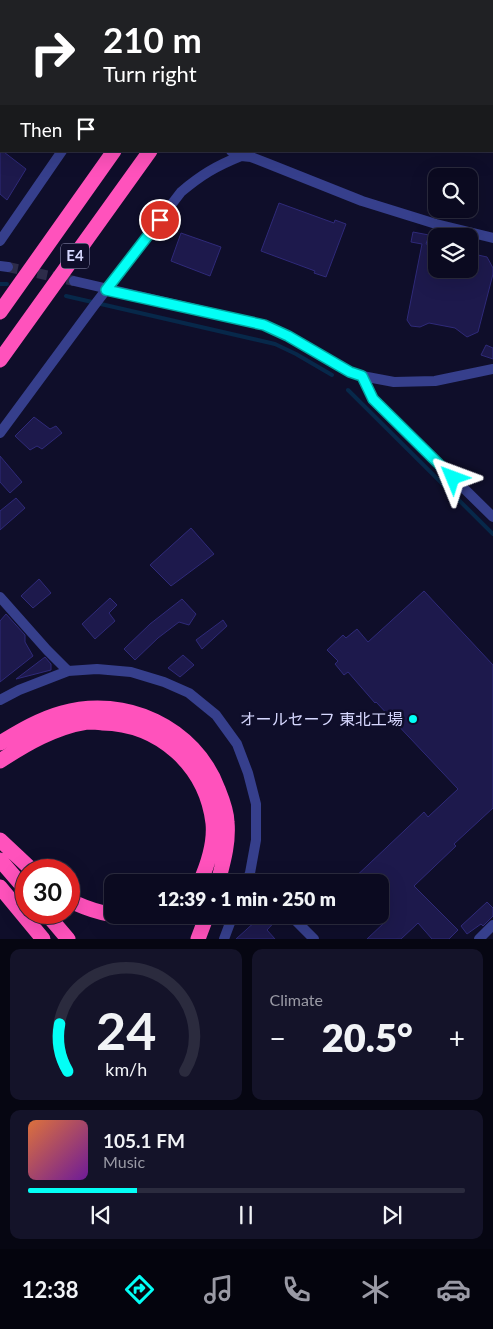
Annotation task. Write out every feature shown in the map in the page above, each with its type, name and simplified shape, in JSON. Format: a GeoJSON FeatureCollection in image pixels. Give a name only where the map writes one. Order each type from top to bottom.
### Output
{"type":"FeatureCollection","features":[{"type":"Feature","properties":{"kind":"highway","name":"E4"},"geometry":{"type":"LineString","coordinates":[[0,312],[113,152]]}},
{"type":"Feature","properties":{"kind":"highway","name":"E4"},"geometry":{"type":"LineString","coordinates":[[0,360],[149,152]]}},
{"type":"Feature","properties":{"kind":"highway"},"geometry":{"type":"LineString","coordinates":[[0,743],[38,721],[62,713],[83,709],[122,710],[144,716],[165,725],[182,737],[199,754],[212,774],[222,799],[228,821],[226,850],[220,874]]}},
{"type":"Feature","properties":{"kind":"highway"},"geometry":{"type":"LineString","coordinates":[[0,761],[45,735],[88,722],[132,726],[155,735],[176,750],[192,769],[203,786],[210,805],[213,825],[212,845],[204,874]]}},
{"type":"Feature","properties":{"kind":"highway"},"geometry":{"type":"LineString","coordinates":[[0,840],[20,859]]}},
{"type":"Feature","properties":{"kind":"highway"},"geometry":{"type":"LineString","coordinates":[[0,860],[15,877]]}},
{"type":"Feature","properties":{"kind":"highway"},"geometry":{"type":"LineString","coordinates":[[0,887],[43,939]]}},
{"type":"Feature","properties":{"kind":"highway"},"geometry":{"type":"LineString","coordinates":[[80,905],[104,913]]}},
{"type":"Feature","properties":{"kind":"highway"},"geometry":{"type":"LineString","coordinates":[[55,924],[68,939]]}},
{"type":"Feature","properties":{"kind":"highway"},"geometry":{"type":"LineString","coordinates":[[198,939],[204,924]]}},
{"type":"Feature","properties":{"kind":"street"},"geometry":{"type":"LineString","coordinates":[[0,241],[61,152]]}},
{"type":"Feature","properties":{"kind":"street"},"geometry":{"type":"LineString","coordinates":[[233,152],[362,201],[436,224],[493,238]]}},
{"type":"Feature","properties":{"kind":"street"},"geometry":{"type":"LineString","coordinates":[[0,433],[181,192],[198,178],[219,165],[241,156]]}},
{"type":"Feature","properties":{"kind":"street"},"geometry":{"type":"LineString","coordinates":[[74,282],[264,325],[288,336],[350,372],[362,376],[394,382],[435,380],[493,369]]}},
{"type":"Feature","properties":{"kind":"street"},"geometry":{"type":"LineString","coordinates":[[362,376],[373,399],[493,517]]}},
{"type":"Feature","properties":{"kind":"street"},"geometry":{"type":"LineString","coordinates":[[0,597],[47,650],[68,670]]}},
{"type":"Feature","properties":{"kind":"street"},"geometry":{"type":"LineString","coordinates":[[0,700],[68,670],[97,669],[131,672],[164,682],[189,693],[216,715],[237,744],[248,773],[256,804],[256,840],[249,874]]}},
{"type":"Feature","properties":{"kind":"street"},"geometry":{"type":"LineString","coordinates":[[224,939],[230,924]]}},
{"type":"Feature","properties":{"kind":"street"},"geometry":{"type":"LineString","coordinates":[[299,924],[314,939]]}},
{"type":"Feature","properties":{"kind":"street"},"geometry":{"type":"LineString","coordinates":[[479,939],[493,925]]}},
{"type":"Feature","properties":{"kind":"building"},"geometry":{"type":"Polygon","coordinates":[[[0,152],[4,152],[26,169],[7,200],[0,194],[0,152]]]}},
{"type":"Feature","properties":{"kind":"building"},"geometry":{"type":"Polygon","coordinates":[[[279,203],[334,223],[335,220],[346,224],[326,277],[261,251],[279,203]]]}},
{"type":"Feature","properties":{"kind":"building"},"geometry":{"type":"Polygon","coordinates":[[[413,232],[428,235],[426,244],[428,244],[428,278],[478,278],[478,255],[487,257],[493,268],[493,274],[478,332],[467,337],[455,328],[429,323],[420,327],[411,326],[407,320],[422,244],[411,242],[413,232]]]}},
{"type":"Feature","properties":{"kind":"building"},"geometry":{"type":"Polygon","coordinates":[[[181,233],[221,247],[210,276],[171,261],[181,233]]]}},
{"type":"Feature","properties":{"kind":"building"},"geometry":{"type":"Polygon","coordinates":[[[486,345],[493,348],[493,359],[481,355],[486,345]]]}},
{"type":"Feature","properties":{"kind":"building"},"geometry":{"type":"Polygon","coordinates":[[[34,417],[50,429],[56,426],[62,433],[42,449],[37,446],[30,450],[15,436],[34,417]]]}},
{"type":"Feature","properties":{"kind":"building"},"geometry":{"type":"Polygon","coordinates":[[[0,456],[22,482],[10,493],[0,482],[0,456]]]}},
{"type":"Feature","properties":{"kind":"building"},"geometry":{"type":"Polygon","coordinates":[[[16,498],[25,508],[0,530],[0,511],[16,498]]]}},
{"type":"Feature","properties":{"kind":"building"},"geometry":{"type":"Polygon","coordinates":[[[191,528],[214,554],[171,586],[150,565],[191,528]]]}},
{"type":"Feature","properties":{"kind":"building"},"geometry":{"type":"Polygon","coordinates":[[[39,579],[51,593],[33,608],[21,596],[39,579]]]}},
{"type":"Feature","properties":{"kind":"building"},"geometry":{"type":"Polygon","coordinates":[[[424,591],[493,665],[493,808],[454,844],[456,846],[414,886],[458,930],[449,939],[432,939],[418,923],[401,939],[367,939],[383,924],[389,924],[389,874],[358,874],[424,812],[428,817],[458,789],[375,703],[348,672],[344,675],[335,664],[338,661],[327,650],[343,635],[346,638],[357,629],[368,642],[424,591]]]}},
{"type":"Feature","properties":{"kind":"building"},"geometry":{"type":"Polygon","coordinates":[[[110,598],[117,605],[109,613],[115,621],[95,639],[82,624],[110,598]]]}},
{"type":"Feature","properties":{"kind":"building"},"geometry":{"type":"Polygon","coordinates":[[[182,599],[196,614],[189,625],[179,622],[158,638],[135,660],[124,649],[150,624],[182,599]]]}},
{"type":"Feature","properties":{"kind":"building"},"geometry":{"type":"Polygon","coordinates":[[[6,614],[25,635],[25,642],[33,656],[0,682],[0,621],[6,614]]]}},
{"type":"Feature","properties":{"kind":"building"},"geometry":{"type":"Polygon","coordinates":[[[223,620],[227,626],[202,649],[196,640],[223,620]]]}},
{"type":"Feature","properties":{"kind":"building"},"geometry":{"type":"Polygon","coordinates":[[[183,655],[194,665],[180,677],[168,668],[183,655]]]}},
{"type":"Feature","properties":{"kind":"building"},"geometry":{"type":"Polygon","coordinates":[[[45,657],[51,664],[51,670],[16,679],[45,657]]]}},
{"type":"Feature","properties":{"kind":"building"},"geometry":{"type":"Polygon","coordinates":[[[487,902],[493,908],[493,916],[483,926],[481,924],[467,934],[461,926],[487,902]]]}},
{"type":"Feature","properties":{"kind":"building"},"geometry":{"type":"Polygon","coordinates":[[[253,924],[273,924],[267,930],[275,939],[236,939],[253,924]]]}},
{"type":"Feature","properties":{"kind":"waterway"},"geometry":{"type":"LineString","coordinates":[[0,284],[7,284]]}},
{"type":"Feature","properties":{"kind":"waterway"},"geometry":{"type":"LineString","coordinates":[[66,296],[275,344],[332,375]]}},
{"type":"Feature","properties":{"kind":"waterway"},"geometry":{"type":"LineString","coordinates":[[348,390],[493,534]]}},
{"type":"Feature","properties":{"kind":"tunnel"},"geometry":{"type":"LineString","coordinates":[[8,267],[74,281]]}},
{"type":"Feature","properties":{"kind":"place","name":"オールセーフ 東北工場"},"geometry":{"type":"Point","coordinates":[413,719]}},
{"type":"Feature","properties":{"kind":"route"},"geometry":{"type":"LineString","coordinates":[[160,220],[106,290],[264,325],[288,336],[350,372],[362,376],[373,399],[453,478]]}}]}
